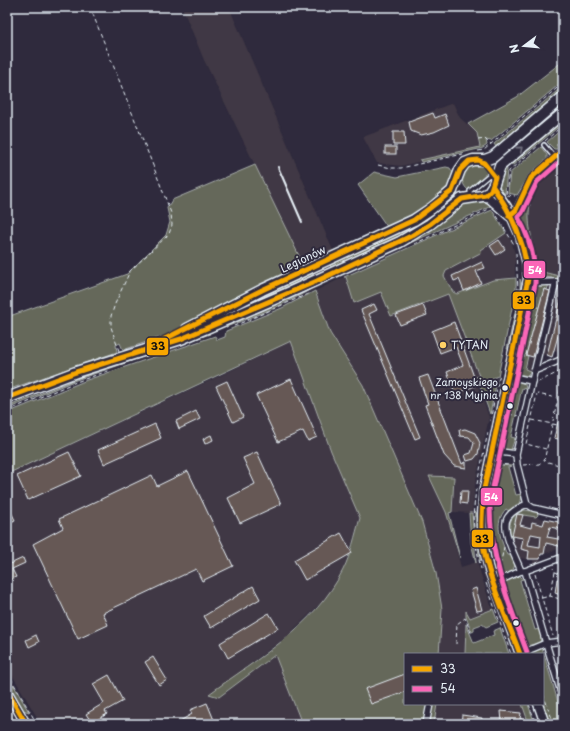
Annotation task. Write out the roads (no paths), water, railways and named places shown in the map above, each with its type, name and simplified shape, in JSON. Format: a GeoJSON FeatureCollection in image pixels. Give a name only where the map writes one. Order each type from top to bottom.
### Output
{"type":"FeatureCollection","features":[{"type":"Feature","properties":{"kind":"highway"},"geometry":{"type":"LineString","coordinates":[[478,156],[493,157],[563,98]]}},
{"type":"Feature","properties":{"kind":"highway"},"geometry":{"type":"LineString","coordinates":[[458,179],[462,188],[470,197],[482,196],[488,193],[500,166],[563,113]]}},
{"type":"Feature","properties":{"kind":"highway"},"geometry":{"type":"LineString","coordinates":[[478,156],[487,166],[494,182]]}},
{"type":"Feature","properties":{"kind":"highway","name":"Legionów"},"geometry":{"type":"LineString","coordinates":[[147,348],[262,290],[409,223],[427,212],[452,191],[458,179],[460,170],[465,163],[478,156]]}},
{"type":"Feature","properties":{"kind":"highway","name":"Legionów"},"geometry":{"type":"LineString","coordinates":[[7,398],[147,348],[181,339],[245,312],[393,245],[426,226],[462,199],[470,197]]}},
{"type":"Feature","properties":{"kind":"street"},"geometry":{"type":"LineString","coordinates":[[509,216],[516,210],[531,178],[563,150]]}},
{"type":"Feature","properties":{"kind":"street"},"geometry":{"type":"LineString","coordinates":[[494,182],[507,207],[509,216],[524,249],[532,283],[508,376],[496,452],[483,501],[482,529],[486,556],[498,581],[520,653]]}},
{"type":"Feature","properties":{"kind":"street"},"geometry":{"type":"LineString","coordinates":[[482,196],[489,198],[509,216]]}},
{"type":"Feature","properties":{"kind":"street"},"geometry":{"type":"LineString","coordinates":[[532,283],[556,282],[563,284]]}},
{"type":"Feature","properties":{"kind":"street"},"geometry":{"type":"LineString","coordinates":[[556,282],[534,371],[534,381],[516,454],[517,465],[527,504],[533,508],[563,515]]}},
{"type":"Feature","properties":{"kind":"street"},"geometry":{"type":"LineString","coordinates":[[534,371],[563,360]]}},
{"type":"Feature","properties":{"kind":"street"},"geometry":{"type":"LineString","coordinates":[[508,376],[534,381]]}},
{"type":"Feature","properties":{"kind":"street"},"geometry":{"type":"LineString","coordinates":[[496,452],[516,454]]}},
{"type":"Feature","properties":{"kind":"street"},"geometry":{"type":"LineString","coordinates":[[527,504],[510,514],[506,526],[507,534],[523,571],[563,699]]}},
{"type":"Feature","properties":{"kind":"street"},"geometry":{"type":"LineString","coordinates":[[498,581],[563,557]]}},
{"type":"Feature","properties":{"kind":"street"},"geometry":{"type":"LineString","coordinates":[[522,653],[546,643],[563,641]]}},
{"type":"Feature","properties":{"kind":"street"},"geometry":{"type":"LineString","coordinates":[[7,691],[26,724]]}},
{"type":"Feature","properties":{"kind":"street"},"geometry":{"type":"LineString","coordinates":[[426,724],[430,705]]}},
{"type":"Feature","properties":{"kind":"street"},"geometry":{"type":"LineString","coordinates":[[538,705],[545,724]]}},
{"type":"Feature","properties":{"kind":"lane"},"geometry":{"type":"LineString","coordinates":[[544,145],[554,157]]}},
{"type":"Feature","properties":{"kind":"lane"},"geometry":{"type":"LineString","coordinates":[[470,197],[470,191],[489,175],[494,182]]}},
{"type":"Feature","properties":{"kind":"railway"},"geometry":{"type":"LineString","coordinates":[[278,167],[302,222]]}},
{"type":"Feature","properties":{"kind":"place","name":"TYTAN"},"geometry":{"type":"Point","coordinates":[443,345]}},
{"type":"Feature","properties":{"kind":"place","name":"Zamoyskiego nr 138 Myjnia"},"geometry":{"type":"Point","coordinates":[505,388]}}]}
